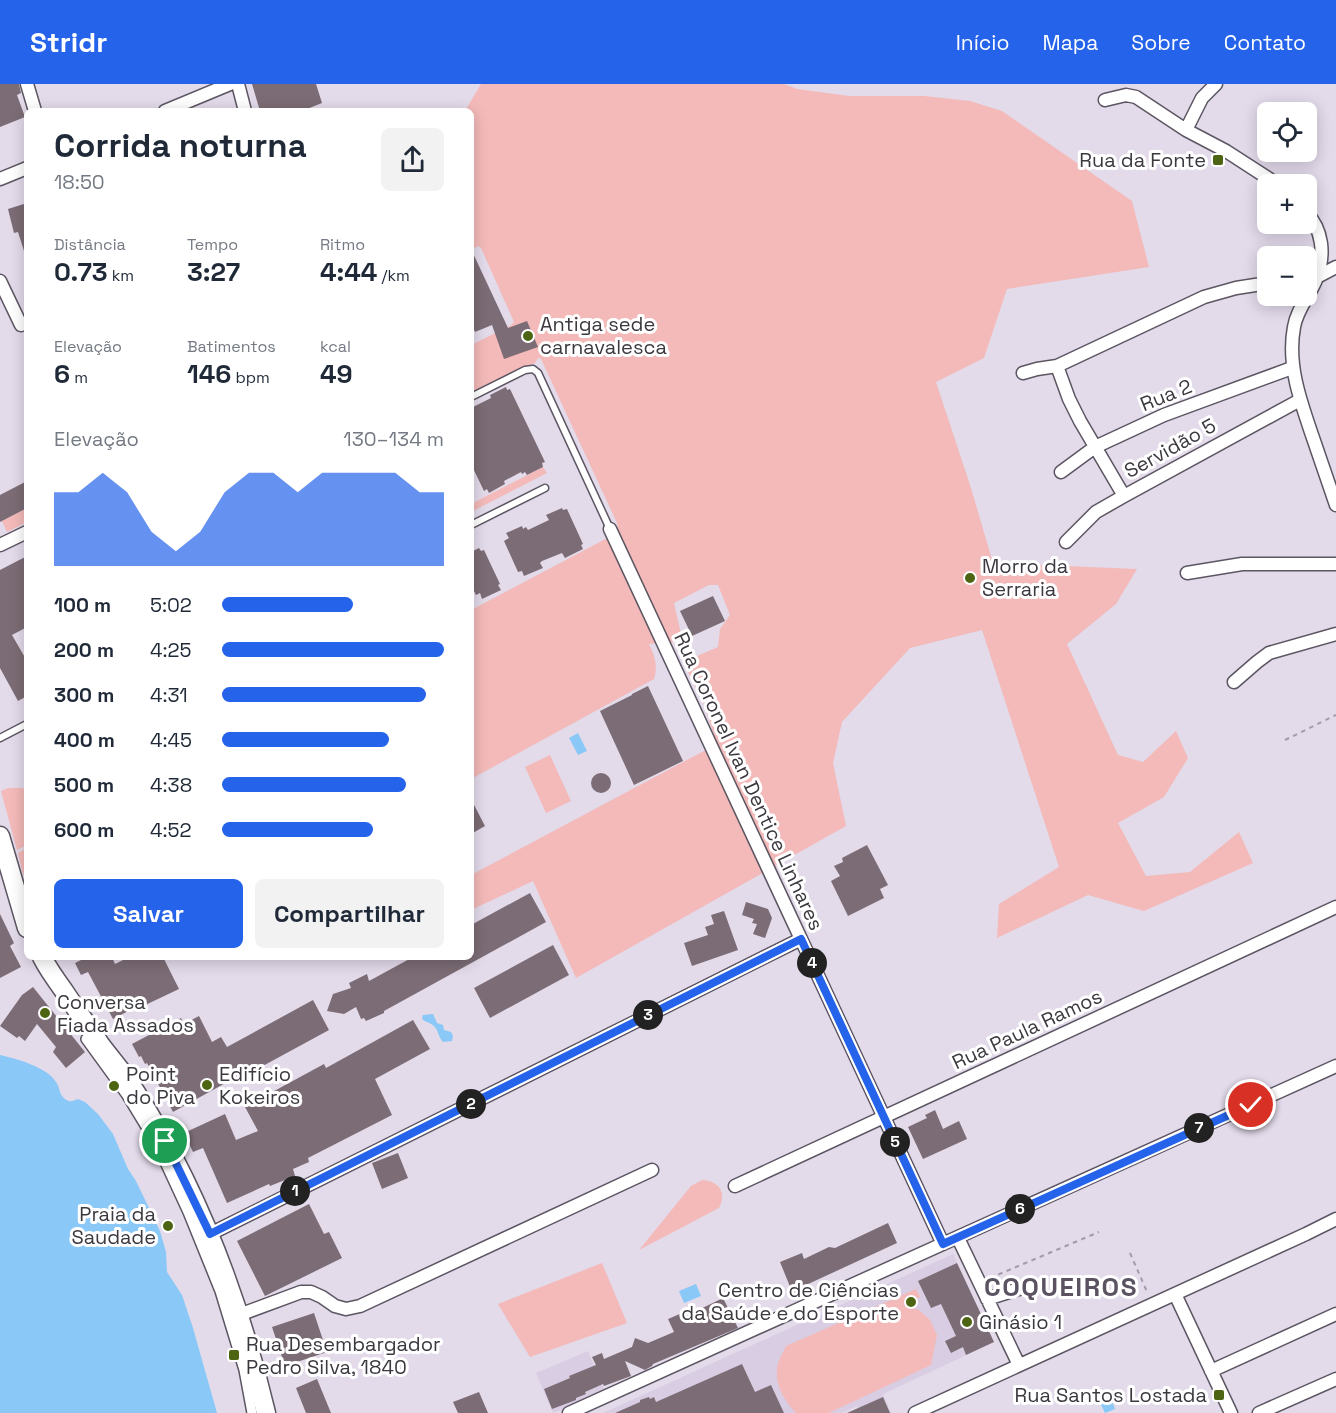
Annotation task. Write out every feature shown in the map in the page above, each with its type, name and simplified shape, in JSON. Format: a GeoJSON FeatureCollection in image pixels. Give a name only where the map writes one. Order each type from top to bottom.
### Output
{"type":"FeatureCollection","features":[{"type":"Feature","properties":{"kind":"main road"},"geometry":{"type":"LineString","coordinates":[[0,836],[24,918]]}},
{"type":"Feature","properties":{"kind":"main road"},"geometry":{"type":"LineString","coordinates":[[44,960],[137,1094],[165,1141],[210,1234],[239,1315],[266,1413]]}},
{"type":"Feature","properties":{"kind":"street"},"geometry":{"type":"LineString","coordinates":[[27,84],[34,108]]}},
{"type":"Feature","properties":{"kind":"street"},"geometry":{"type":"LineString","coordinates":[[172,108],[230,84]]}},
{"type":"Feature","properties":{"kind":"street"},"geometry":{"type":"LineString","coordinates":[[238,84],[244,108]]}},
{"type":"Feature","properties":{"kind":"street"},"geometry":{"type":"LineString","coordinates":[[1186,130],[1202,98],[1216,84]]}},
{"type":"Feature","properties":{"kind":"street"},"geometry":{"type":"LineString","coordinates":[[1105,100],[1126,95],[1136,97],[1186,130],[1226,151],[1262,174]]}},
{"type":"Feature","properties":{"kind":"street"},"geometry":{"type":"LineString","coordinates":[[0,179],[24,169]]}},
{"type":"Feature","properties":{"kind":"street"},"geometry":{"type":"LineString","coordinates":[[1317,229],[1322,242],[1321,258],[1317,267]]}},
{"type":"Feature","properties":{"kind":"street"},"geometry":{"type":"LineString","coordinates":[[1317,276],[1336,267]]}},
{"type":"Feature","properties":{"kind":"street"},"geometry":{"type":"LineString","coordinates":[[0,281],[21,325]]}},
{"type":"Feature","properties":{"kind":"street"},"geometry":{"type":"LineString","coordinates":[[1023,373],[1057,366],[1204,297],[1257,285]]}},
{"type":"Feature","properties":{"kind":"street"},"geometry":{"type":"LineString","coordinates":[[1300,306],[1292,342],[1292,368],[1300,400],[1336,505]]}},
{"type":"Feature","properties":{"kind":"street"},"geometry":{"type":"LineString","coordinates":[[1057,366],[1068,399],[1124,496]]}},
{"type":"Feature","properties":{"kind":"street","name":"Rua 2"},"geometry":{"type":"LineString","coordinates":[[1061,472],[1095,447],[1164,415],[1292,368]]}},
{"type":"Feature","properties":{"kind":"street","name":"Servidão 5"},"geometry":{"type":"LineString","coordinates":[[1066,542],[1096,512],[1300,400]]}},
{"type":"Feature","properties":{"kind":"street","name":"Rua Coronel Ivan Dentice Linhares"},"geometry":{"type":"LineString","coordinates":[[610,529],[943,1244]]}},
{"type":"Feature","properties":{"kind":"street"},"geometry":{"type":"LineString","coordinates":[[0,545],[24,533]]}},
{"type":"Feature","properties":{"kind":"street"},"geometry":{"type":"LineString","coordinates":[[1187,573],[1242,564],[1336,564]]}},
{"type":"Feature","properties":{"kind":"street"},"geometry":{"type":"LineString","coordinates":[[1234,681],[1269,653],[1336,634]]}},
{"type":"Feature","properties":{"kind":"street","name":"Rua Paula Ramos"},"geometry":{"type":"LineString","coordinates":[[735,1186],[1336,907]]}},
{"type":"Feature","properties":{"kind":"street"},"geometry":{"type":"LineString","coordinates":[[210,1234],[801,939]]}},
{"type":"Feature","properties":{"kind":"street"},"geometry":{"type":"LineString","coordinates":[[86,1039],[126,1094],[157,1145],[188,1212],[220,1292],[244,1370],[252,1413]]}},
{"type":"Feature","properties":{"kind":"street"},"geometry":{"type":"LineString","coordinates":[[569,1413],[1336,1066]]}},
{"type":"Feature","properties":{"kind":"street"},"geometry":{"type":"LineString","coordinates":[[239,1315],[301,1292],[311,1292],[335,1306],[346,1309],[360,1306],[652,1170]]}},
{"type":"Feature","properties":{"kind":"street"},"geometry":{"type":"LineString","coordinates":[[915,1413],[1326,1226],[1336,1219]]}},
{"type":"Feature","properties":{"kind":"street"},"geometry":{"type":"LineString","coordinates":[[958,1238],[1020,1365]]}},
{"type":"Feature","properties":{"kind":"street"},"geometry":{"type":"LineString","coordinates":[[987,1299],[1029,1286]]}},
{"type":"Feature","properties":{"kind":"street"},"geometry":{"type":"LineString","coordinates":[[1176,1294],[1231,1413]]}},
{"type":"Feature","properties":{"kind":"street"},"geometry":{"type":"LineString","coordinates":[[1211,1371],[1336,1314]]}},
{"type":"Feature","properties":{"kind":"street"},"geometry":{"type":"LineString","coordinates":[[1259,1413],[1336,1379]]}},
{"type":"Feature","properties":{"kind":"lane","name":"Rua Coronel Ivan Dentice Linhares"},"geometry":{"type":"LineString","coordinates":[[474,396],[525,370],[533,369],[538,373],[610,529]]}},
{"type":"Feature","properties":{"kind":"lane"},"geometry":{"type":"LineString","coordinates":[[474,524],[545,488]]}},
{"type":"Feature","properties":{"kind":"lane"},"geometry":{"type":"LineString","coordinates":[[0,738],[24,726]]}},
{"type":"Feature","properties":{"kind":"path"},"geometry":{"type":"LineString","coordinates":[[1285,740],[1336,715]]}},
{"type":"Feature","properties":{"kind":"path"},"geometry":{"type":"LineString","coordinates":[[979,1282],[1099,1232]]}},
{"type":"Feature","properties":{"kind":"path"},"geometry":{"type":"LineString","coordinates":[[1130,1253],[1153,1304]]}},
{"type":"Feature","properties":{"kind":"shaded area"},"geometry":{"type":"Polygon","coordinates":[[[481,84],[784,84],[797,89],[849,96],[924,96],[970,101],[1002,111],[1132,201],[1149,267],[1007,289],[984,358],[936,382],[993,563],[1137,569],[1116,604],[1067,644],[1118,755],[1143,762],[1176,731],[1188,758],[1164,797],[1118,823],[1146,876],[1190,872],[1239,832],[1253,863],[1144,911],[1088,895],[997,938],[999,904],[1059,867],[982,630],[910,648],[842,722],[833,763],[846,826],[576,978],[533,881],[474,909],[474,873],[717,744],[703,702],[683,662],[718,647],[720,629],[730,615],[718,585],[709,585],[674,603],[681,634],[673,642],[649,644],[655,661],[654,679],[474,777],[474,608],[615,534],[618,527],[541,359],[538,358],[535,363],[474,391],[474,344],[514,322],[481,248],[478,246],[474,248],[474,108],[467,108],[481,84]]]}},
{"type":"Feature","properties":{"kind":"shaded area"},"geometry":{"type":"Polygon","coordinates":[[[543,467],[547,473],[474,510],[474,502],[543,467]]]}},
{"type":"Feature","properties":{"kind":"shaded area"},"geometry":{"type":"Polygon","coordinates":[[[24,510],[24,524],[7,532],[2,521],[24,510]]]}},
{"type":"Feature","properties":{"kind":"shaded area"},"geometry":{"type":"Polygon","coordinates":[[[550,755],[571,801],[546,813],[525,767],[550,755]]]}},
{"type":"Feature","properties":{"kind":"shaded area"},"geometry":{"type":"Polygon","coordinates":[[[8,788],[23,788],[24,790],[24,846],[17,850],[1,791],[8,788]]]}},
{"type":"Feature","properties":{"kind":"shaded area"},"geometry":{"type":"Polygon","coordinates":[[[24,850],[24,876],[22,871],[18,853],[24,850]]]}},
{"type":"Feature","properties":{"kind":"shaded area"},"geometry":{"type":"Polygon","coordinates":[[[702,1180],[720,1188],[722,1197],[719,1208],[639,1250],[691,1186],[702,1180]]]}},
{"type":"Feature","properties":{"kind":"shaded area","name":"Centro de Ciências da Saúde e do Esporte"},"geometry":{"type":"Polygon","coordinates":[[[953,1254],[994,1342],[883,1394],[891,1413],[860,1413],[857,1406],[842,1413],[603,1413],[953,1254]]]}},
{"type":"Feature","properties":{"kind":"shaded area"},"geometry":{"type":"Polygon","coordinates":[[[602,1263],[627,1323],[530,1357],[498,1304],[602,1263]]]}},
{"type":"Feature","properties":{"kind":"shaded area"},"geometry":{"type":"Polygon","coordinates":[[[916,1289],[920,1297],[904,1305],[919,1310],[930,1320],[937,1335],[931,1365],[829,1413],[796,1413],[779,1387],[777,1375],[777,1366],[786,1346],[916,1289]]]}},
{"type":"Feature","properties":{"kind":"shaded area"},"geometry":{"type":"Polygon","coordinates":[[[588,1351],[605,1392],[553,1413],[536,1373],[588,1351]]]}},
{"type":"Feature","properties":{"kind":"water"},"geometry":{"type":"Polygon","coordinates":[[[578,733],[587,751],[578,755],[569,738],[578,733]]]}},
{"type":"Feature","properties":{"kind":"water"},"geometry":{"type":"Polygon","coordinates":[[[433,1014],[437,1023],[443,1025],[444,1030],[451,1032],[452,1041],[443,1042],[434,1026],[422,1019],[423,1015],[433,1014]]]}},
{"type":"Feature","properties":{"kind":"water"},"geometry":{"type":"Polygon","coordinates":[[[0,1055],[31,1064],[46,1072],[56,1082],[63,1097],[68,1101],[78,1099],[85,1102],[98,1114],[113,1134],[160,1231],[166,1252],[167,1272],[182,1295],[217,1413],[0,1413],[0,1055]]]}},
{"type":"Feature","properties":{"kind":"water"},"geometry":{"type":"Polygon","coordinates":[[[696,1284],[701,1296],[684,1303],[679,1291],[696,1284]]]}},
{"type":"Feature","properties":{"kind":"water"},"geometry":{"type":"Polygon","coordinates":[[[1108,1391],[1115,1409],[1105,1413],[1097,1396],[1108,1391]]]}},
{"type":"Feature","properties":{"kind":"building"},"geometry":{"type":"Polygon","coordinates":[[[0,84],[19,84],[21,93],[17,95],[24,117],[0,127],[0,84]]]}},
{"type":"Feature","properties":{"kind":"building"},"geometry":{"type":"Polygon","coordinates":[[[252,84],[316,84],[322,103],[310,108],[259,108],[252,84]]]}},
{"type":"Feature","properties":{"kind":"building"},"geometry":{"type":"Polygon","coordinates":[[[24,204],[24,251],[18,232],[14,233],[8,209],[24,204]]]}},
{"type":"Feature","properties":{"kind":"building"},"geometry":{"type":"Polygon","coordinates":[[[474,255],[508,328],[527,321],[538,347],[504,359],[492,325],[475,332],[474,255]]]}},
{"type":"Feature","properties":{"kind":"building"},"geometry":{"type":"Polygon","coordinates":[[[506,387],[507,390],[510,389],[545,462],[542,463],[543,467],[527,475],[521,472],[504,481],[505,484],[489,493],[487,489],[484,491],[474,470],[474,406],[491,398],[490,395],[506,387]]]}},
{"type":"Feature","properties":{"kind":"building"},"geometry":{"type":"Polygon","coordinates":[[[24,483],[24,510],[0,522],[0,495],[24,483]]]}},
{"type":"Feature","properties":{"kind":"building"},"geometry":{"type":"Polygon","coordinates":[[[562,508],[567,509],[583,544],[581,545],[583,549],[565,558],[562,553],[542,561],[540,563],[543,568],[524,576],[522,571],[518,572],[504,541],[509,538],[506,533],[522,526],[523,529],[526,527],[528,530],[549,520],[546,515],[562,508]]]}},
{"type":"Feature","properties":{"kind":"building"},"geometry":{"type":"Polygon","coordinates":[[[479,548],[481,551],[484,550],[501,590],[482,599],[480,593],[476,595],[474,591],[474,550],[479,548]]]}},
{"type":"Feature","properties":{"kind":"building"},"geometry":{"type":"Polygon","coordinates":[[[24,558],[24,629],[12,635],[24,656],[24,698],[18,701],[0,668],[0,570],[24,558]]]}},
{"type":"Feature","properties":{"kind":"building"},"geometry":{"type":"Polygon","coordinates":[[[713,596],[725,621],[692,636],[680,611],[713,596]]]}},
{"type":"Feature","properties":{"kind":"building"},"geometry":{"type":"Polygon","coordinates":[[[648,686],[683,761],[634,785],[600,711],[648,686]]]}},
{"type":"Feature","properties":{"kind":"building"},"geometry":{"type":"Polygon","coordinates":[[[601,773],[608,776],[611,783],[608,790],[601,793],[594,790],[591,783],[594,776],[601,773]]]}},
{"type":"Feature","properties":{"kind":"building"},"geometry":{"type":"Polygon","coordinates":[[[474,805],[485,826],[474,832],[474,805]]]}},
{"type":"Feature","properties":{"kind":"building"},"geometry":{"type":"Polygon","coordinates":[[[867,845],[888,885],[880,889],[884,898],[848,916],[831,881],[840,876],[834,866],[843,862],[842,858],[867,845]]]}},
{"type":"Feature","properties":{"kind":"building"},"geometry":{"type":"Polygon","coordinates":[[[530,893],[546,922],[366,1021],[364,1018],[361,1019],[356,1007],[344,1014],[327,1011],[333,994],[351,988],[349,983],[367,974],[369,981],[408,960],[474,960],[474,923],[530,893]]]}},
{"type":"Feature","properties":{"kind":"building"},"geometry":{"type":"Polygon","coordinates":[[[746,902],[768,909],[772,918],[765,938],[753,934],[757,924],[752,923],[754,919],[742,915],[746,902]]]}},
{"type":"Feature","properties":{"kind":"building"},"geometry":{"type":"Polygon","coordinates":[[[724,911],[738,950],[692,966],[684,943],[708,935],[705,927],[714,924],[711,915],[724,911]]]}},
{"type":"Feature","properties":{"kind":"building"},"geometry":{"type":"Polygon","coordinates":[[[0,914],[14,943],[10,946],[21,967],[0,978],[0,914]]]}},
{"type":"Feature","properties":{"kind":"building"},"geometry":{"type":"Polygon","coordinates":[[[553,945],[569,975],[490,1018],[474,988],[553,945]]]}},
{"type":"Feature","properties":{"kind":"building"},"geometry":{"type":"Polygon","coordinates":[[[81,960],[113,960],[115,964],[123,960],[164,960],[179,989],[113,1019],[88,972],[81,975],[75,963],[81,960]]]}},
{"type":"Feature","properties":{"kind":"building"},"geometry":{"type":"Polygon","coordinates":[[[33,987],[85,1052],[66,1068],[53,1052],[56,1047],[37,1024],[25,1041],[0,1026],[22,995],[33,987]]]}},
{"type":"Feature","properties":{"kind":"building"},"geometry":{"type":"Polygon","coordinates":[[[313,1000],[329,1030],[250,1073],[249,1070],[173,1112],[147,1063],[145,1064],[141,1056],[139,1057],[132,1044],[181,1018],[184,1024],[199,1016],[212,1042],[221,1037],[227,1047],[313,1000]]]}},
{"type":"Feature","properties":{"kind":"building"},"geometry":{"type":"Polygon","coordinates":[[[413,1020],[430,1049],[375,1079],[392,1115],[308,1158],[309,1162],[293,1169],[295,1176],[270,1186],[269,1184],[227,1203],[203,1148],[193,1152],[184,1133],[225,1114],[236,1140],[258,1131],[245,1107],[324,1064],[326,1068],[413,1020]]]}},
{"type":"Feature","properties":{"kind":"building"},"geometry":{"type":"Polygon","coordinates":[[[935,1110],[943,1129],[959,1121],[967,1139],[923,1159],[908,1127],[927,1118],[925,1115],[935,1110]]]}},
{"type":"Feature","properties":{"kind":"building"},"geometry":{"type":"Polygon","coordinates":[[[398,1153],[408,1178],[382,1189],[372,1163],[398,1153]]]}},
{"type":"Feature","properties":{"kind":"building"},"geometry":{"type":"Polygon","coordinates":[[[309,1204],[324,1234],[329,1232],[342,1258],[265,1296],[237,1241],[309,1204]]]}},
{"type":"Feature","properties":{"kind":"building"},"geometry":{"type":"Polygon","coordinates":[[[888,1223],[897,1243],[806,1285],[808,1288],[793,1294],[780,1262],[802,1253],[804,1259],[829,1247],[835,1248],[888,1223]]]}},
{"type":"Feature","properties":{"kind":"building","name":"Ginásio 1"},"geometry":{"type":"Polygon","coordinates":[[[957,1263],[994,1342],[966,1355],[963,1347],[951,1353],[945,1341],[956,1336],[941,1304],[931,1308],[918,1281],[957,1263]]]}},
{"type":"Feature","properties":{"kind":"building"},"geometry":{"type":"Polygon","coordinates":[[[723,1298],[738,1328],[653,1364],[645,1370],[625,1361],[631,1376],[604,1386],[603,1384],[585,1392],[586,1394],[576,1400],[552,1409],[544,1389],[596,1365],[592,1357],[602,1353],[604,1359],[632,1347],[635,1338],[648,1343],[674,1332],[668,1319],[682,1313],[684,1317],[723,1298]]]}},
{"type":"Feature","properties":{"kind":"building"},"geometry":{"type":"Polygon","coordinates":[[[314,1313],[327,1352],[285,1366],[272,1327],[314,1313]]]}},
{"type":"Feature","properties":{"kind":"building"},"geometry":{"type":"Polygon","coordinates":[[[742,1364],[755,1392],[771,1385],[784,1413],[615,1413],[649,1397],[650,1399],[654,1397],[656,1402],[742,1364]]]}},
{"type":"Feature","properties":{"kind":"building"},"geometry":{"type":"Polygon","coordinates":[[[317,1379],[331,1413],[306,1413],[296,1388],[317,1379]]]}},
{"type":"Feature","properties":{"kind":"building"},"geometry":{"type":"Polygon","coordinates":[[[479,1392],[488,1413],[458,1413],[453,1402],[479,1392]]]}},
{"type":"Feature","properties":{"kind":"building"},"geometry":{"type":"Polygon","coordinates":[[[883,1397],[890,1413],[847,1413],[883,1397]]]}},
{"type":"Feature","properties":{"kind":"place","name":"Rua da Fonte"},"geometry":{"type":"Point","coordinates":[1218,160]}},
{"type":"Feature","properties":{"kind":"place","name":"Antiga sede carnavalesca"},"geometry":{"type":"Point","coordinates":[528,336]}},
{"type":"Feature","properties":{"kind":"place","name":"Morro da Serraria"},"geometry":{"type":"Point","coordinates":[970,578]}},
{"type":"Feature","properties":{"kind":"place","name":"Conversa Fiada Assados"},"geometry":{"type":"Point","coordinates":[45,1013]}},
{"type":"Feature","properties":{"kind":"place","name":"Edifício Kokeiros"},"geometry":{"type":"Point","coordinates":[207,1085]}},
{"type":"Feature","properties":{"kind":"place","name":"Point do Piva"},"geometry":{"type":"Point","coordinates":[114,1086]}},
{"type":"Feature","properties":{"kind":"place","name":"Praia da Saudade"},"geometry":{"type":"Point","coordinates":[168,1226]}},
{"type":"Feature","properties":{"kind":"place","name":"Centro de Ciências da Saúde e do Esporte"},"geometry":{"type":"Point","coordinates":[911,1302]}},
{"type":"Feature","properties":{"kind":"place","name":"Ginásio 1"},"geometry":{"type":"Point","coordinates":[967,1322]}},
{"type":"Feature","properties":{"kind":"place","name":"Rua Desembargador Pedro Silva, 1840"},"geometry":{"type":"Point","coordinates":[234,1355]}},
{"type":"Feature","properties":{"kind":"place","name":"Rua Santos Lostada"},"geometry":{"type":"Point","coordinates":[1219,1395]}},
{"type":"Feature","properties":{"kind":"district","name":"COQUEIROS"},"geometry":{"type":"Point","coordinates":[1061,1287]}},
{"type":"Feature","properties":{"kind":"route"},"geometry":{"type":"LineString","coordinates":[[165,1141],[210,1234],[801,939],[943,1244],[1251,1105]]}}]}
